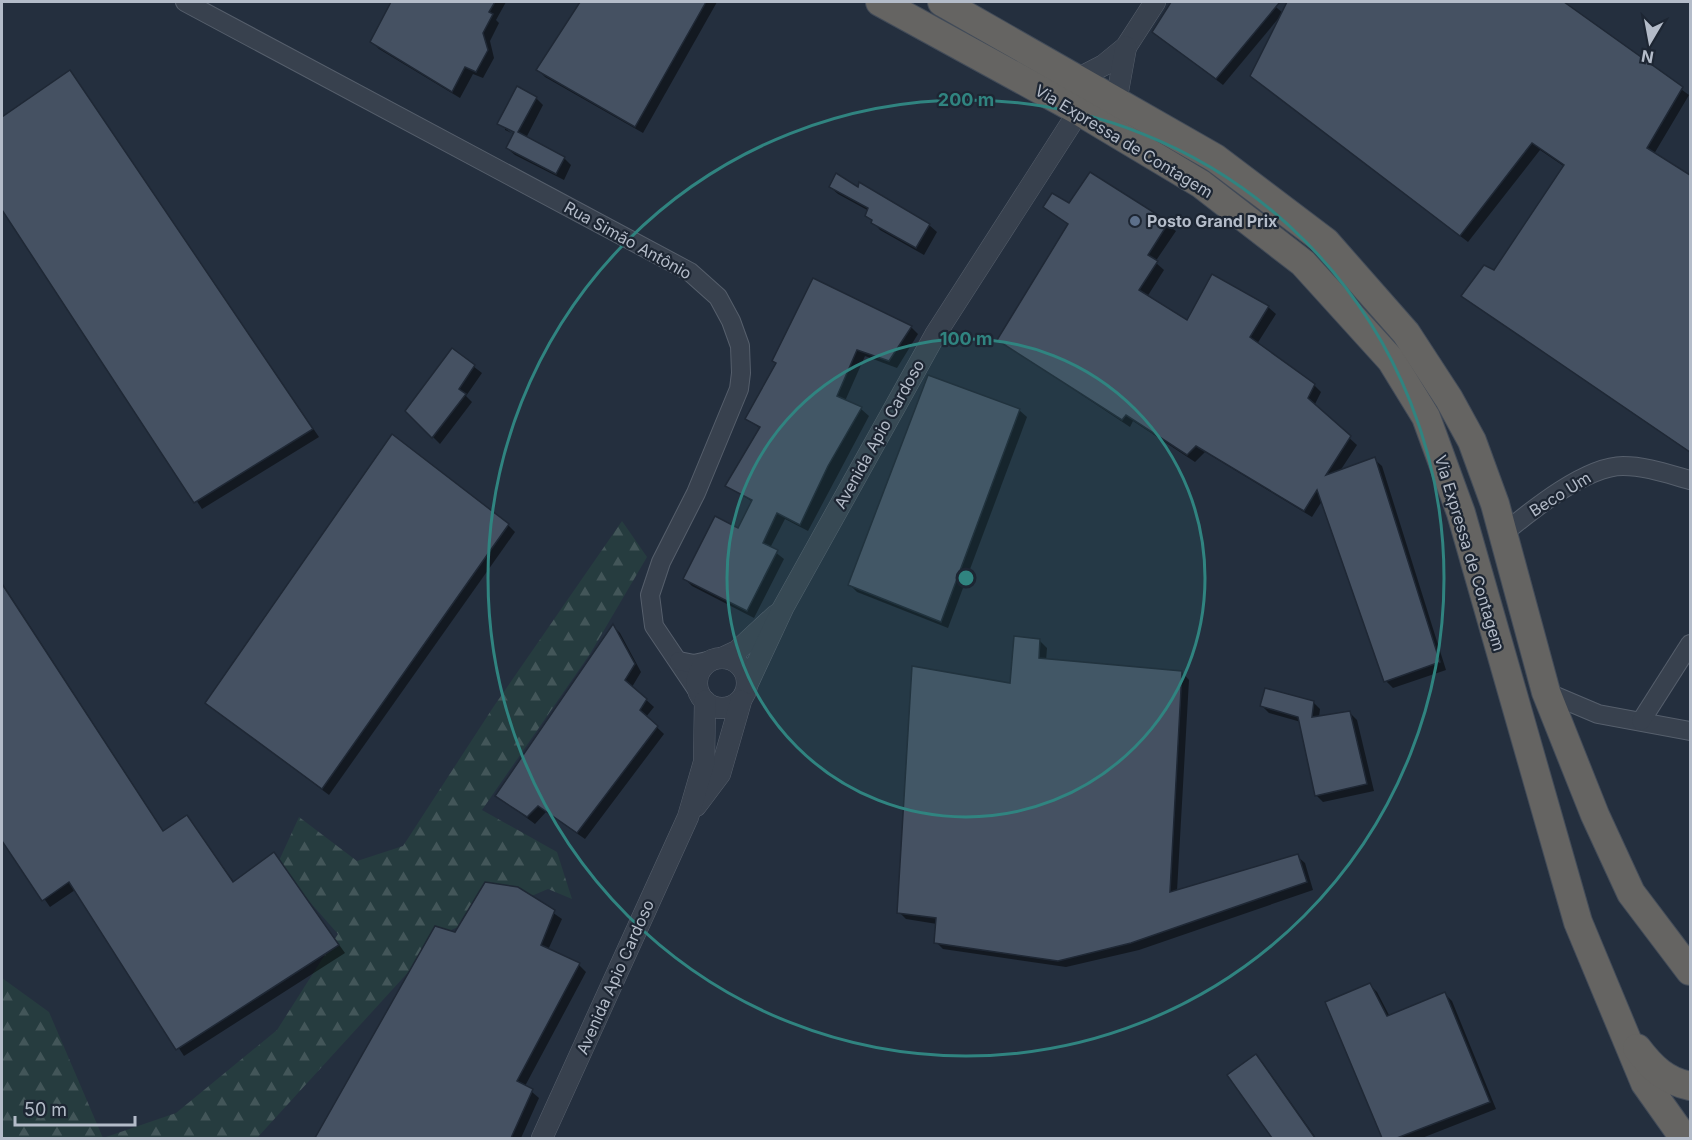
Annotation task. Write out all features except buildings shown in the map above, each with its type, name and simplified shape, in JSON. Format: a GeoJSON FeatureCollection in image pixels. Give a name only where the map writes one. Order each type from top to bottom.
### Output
{"type":"FeatureCollection","features":[{"type":"Feature","properties":{"kind":"highway","name":"Via Expressa de Contagem"},"geometry":{"type":"LineString","coordinates":[[880,2],[1079,111],[1201,184],[1303,263],[1391,360],[1426,417],[1461,513],[1578,922],[1624,1029]]}},
{"type":"Feature","properties":{"kind":"highway","name":"Via Expressa de Contagem"},"geometry":{"type":"LineString","coordinates":[[942,2],[1215,158],[1326,242],[1406,333],[1449,399],[1472,441],[1507,544],[1546,692],[1594,815],[1631,893],[1690,971]]}},
{"type":"Feature","properties":{"kind":"highway"},"geometry":{"type":"LineString","coordinates":[[1624,1029],[1652,1067],[1674,1083],[1690,1086]]}},
{"type":"Feature","properties":{"kind":"highway"},"geometry":{"type":"LineString","coordinates":[[1624,1029],[1645,1083],[1668,1119],[1684,1138]]}},
{"type":"Feature","properties":{"kind":"street","name":"Rua Simão Antônio"},"geometry":{"type":"LineString","coordinates":[[184,2],[690,272],[718,297],[731,321],[740,346],[739,389],[696,493],[661,562],[650,595],[654,626],[702,697]]}},
{"type":"Feature","properties":{"kind":"street"},"geometry":{"type":"LineString","coordinates":[[1077,79],[1104,65],[1126,47],[1155,2]]}},
{"type":"Feature","properties":{"kind":"street"},"geometry":{"type":"LineString","coordinates":[[1116,102],[1126,47]]}},
{"type":"Feature","properties":{"kind":"street","name":"Avenida Apio Cardoso"},"geometry":{"type":"LineString","coordinates":[[688,816],[720,774],[744,692],[783,608],[935,335],[1079,111]]}},
{"type":"Feature","properties":{"kind":"street","name":"Beco Um"},"geometry":{"type":"LineString","coordinates":[[1507,544],[1572,484],[1602,469],[1620,466],[1641,467],[1690,480]]}},
{"type":"Feature","properties":{"kind":"street","name":"Avenida Apio Cardoso"},"geometry":{"type":"LineString","coordinates":[[717,659],[737,651],[783,608]]}},
{"type":"Feature","properties":{"kind":"street"},"geometry":{"type":"LineString","coordinates":[[1641,721],[1690,644]]}},
{"type":"Feature","properties":{"kind":"street"},"geometry":{"type":"LineString","coordinates":[[679,661],[694,664],[717,659],[740,665],[744,692],[723,708],[702,697],[699,674],[717,659]]}},
{"type":"Feature","properties":{"kind":"street"},"geometry":{"type":"LineString","coordinates":[[1546,692],[1598,714],[1690,731]]}},
{"type":"Feature","properties":{"kind":"street","name":"Avenida Apio Cardoso"},"geometry":{"type":"LineString","coordinates":[[542,1138],[688,816],[704,762],[702,697]]}},
{"type":"Feature","properties":{"kind":"green space"},"geometry":{"type":"Polygon","coordinates":[[[622,521],[647,557],[590,654],[482,810],[557,852],[572,899],[548,889],[444,933],[257,1138],[103,1138],[176,1113],[277,1030],[338,934],[277,865],[299,817],[357,861],[403,846],[494,706],[622,521]]]}},
{"type":"Feature","properties":{"kind":"green space"},"geometry":{"type":"Polygon","coordinates":[[[2,978],[49,1012],[103,1138],[2,1138],[2,978]]]}},
{"type":"Feature","properties":{"kind":"place","name":"Posto Grand Prix"},"geometry":{"type":"Point","coordinates":[1135,221]}}]}
